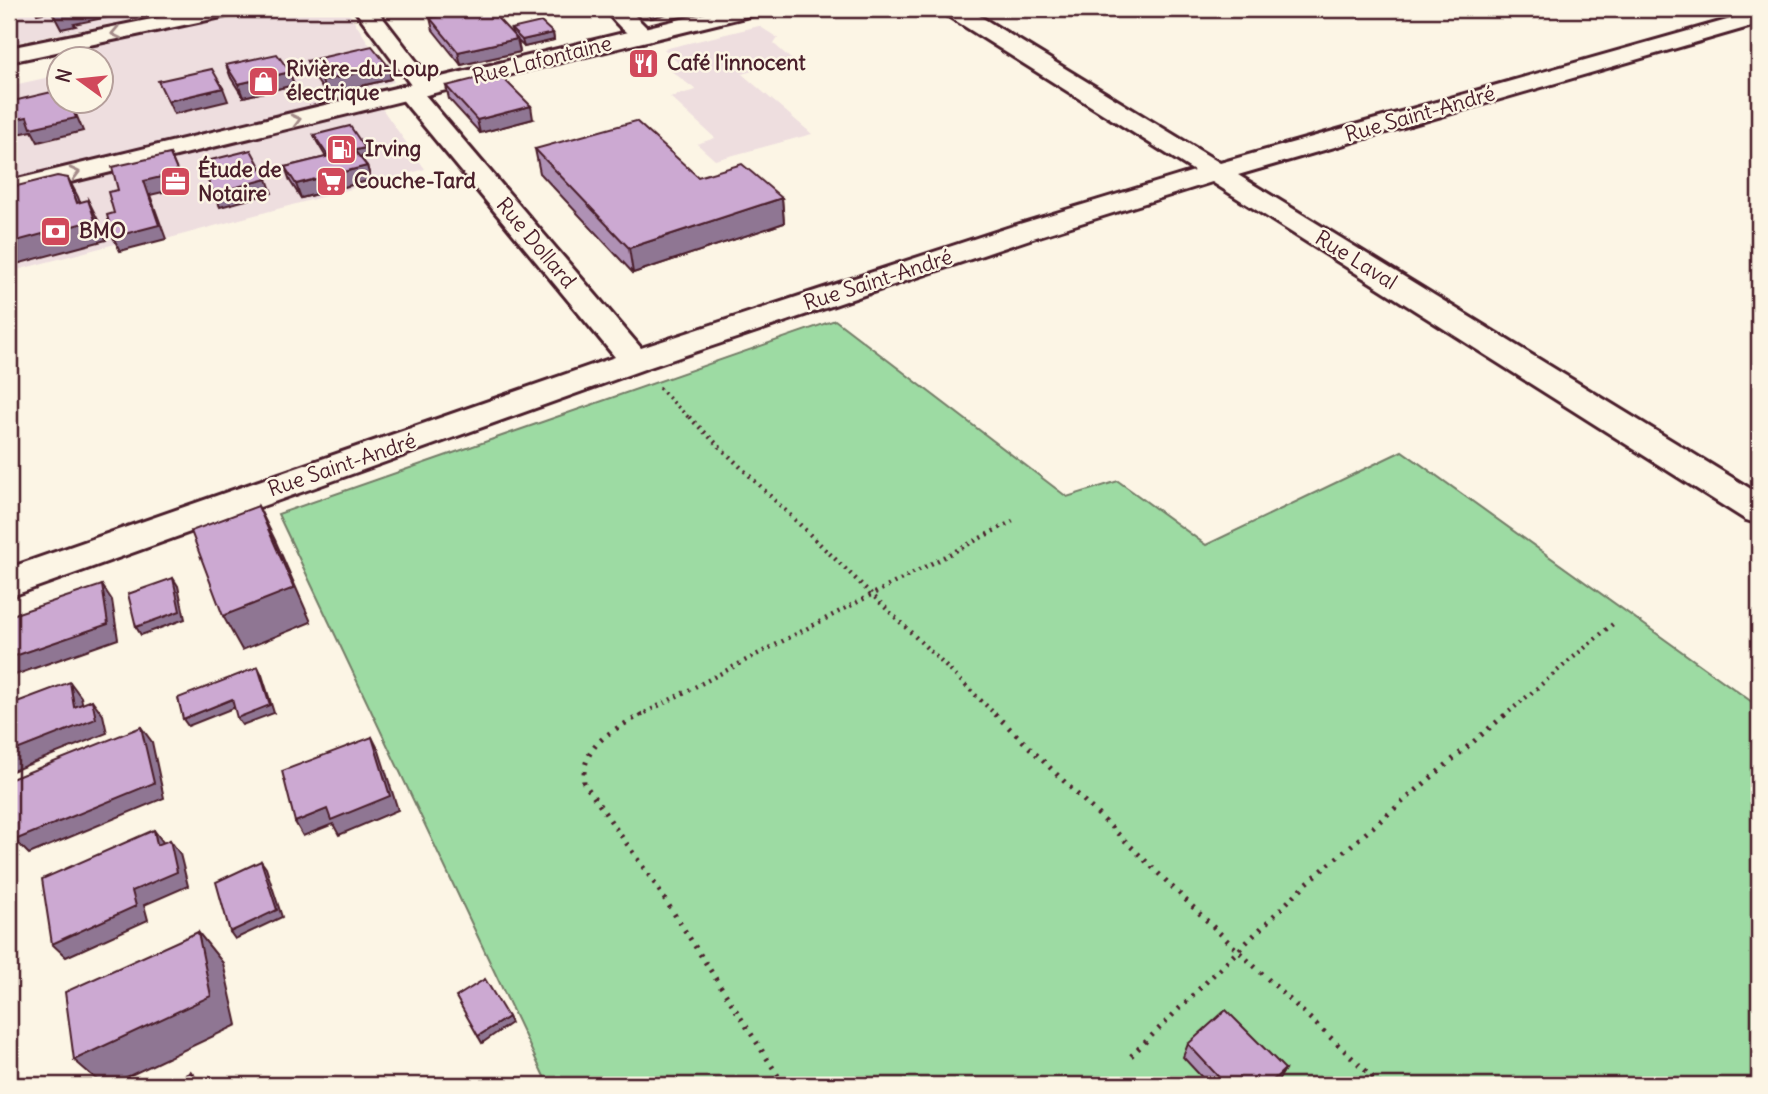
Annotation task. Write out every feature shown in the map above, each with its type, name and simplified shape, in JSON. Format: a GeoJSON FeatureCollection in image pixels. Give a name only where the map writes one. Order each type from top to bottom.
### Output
{"type":"FeatureCollection","features":[{"type":"Feature","properties":{"kind":"street"},"geometry":{"type":"LineString","coordinates":[[9,55],[230,9]]}},
{"type":"Feature","properties":{"kind":"street","name":"Rue Dollard"},"geometry":{"type":"LineString","coordinates":[[365,9],[417,90],[635,361]]}},
{"type":"Feature","properties":{"kind":"street"},"geometry":{"type":"LineString","coordinates":[[616,9],[643,35]]}},
{"type":"Feature","properties":{"kind":"street","name":"Rue Lafontaine"},"geometry":{"type":"LineString","coordinates":[[9,190],[749,9]]}},
{"type":"Feature","properties":{"kind":"street","name":"Rue Laval"},"geometry":{"type":"LineString","coordinates":[[953,9],[1759,511]]}},
{"type":"Feature","properties":{"kind":"street"},"geometry":{"type":"LineString","coordinates":[[1714,9],[1755,21]]}},
{"type":"Feature","properties":{"kind":"street","name":"Rue Saint-André"},"geometry":{"type":"LineString","coordinates":[[9,583],[635,361],[1023,232],[1215,173],[1755,21]]}},
{"type":"Feature","properties":{"kind":"path"},"geometry":{"type":"LineString","coordinates":[[635,361],[659,388],[871,595],[1237,950],[1381,1085]]}},
{"type":"Feature","properties":{"kind":"path"},"geometry":{"type":"LineString","coordinates":[[785,1085],[655,884],[584,783],[582,770],[585,755],[613,730],[1013,521]]}},
{"type":"Feature","properties":{"kind":"path"},"geometry":{"type":"LineString","coordinates":[[1131,1056],[1307,883],[1614,623]]}},
{"type":"Feature","properties":{"kind":"shaded area"},"geometry":{"type":"Polygon","coordinates":[[[9,9],[185,9],[9,44],[9,9]]]}},
{"type":"Feature","properties":{"kind":"shaded area"},"geometry":{"type":"Polygon","coordinates":[[[264,9],[346,9],[394,82],[368,89],[425,169],[122,251],[119,243],[9,272],[9,86],[46,78],[46,116],[116,116],[116,46],[84,46],[264,9]]]}},
{"type":"Feature","properties":{"kind":"shaded area"},"geometry":{"type":"Polygon","coordinates":[[[759,26],[778,38],[774,44],[792,60],[742,74],[812,134],[715,160],[697,144],[715,138],[670,97],[696,90],[670,70],[681,66],[664,49],[759,26]]]}},
{"type":"Feature","properties":{"kind":"green space"},"geometry":{"type":"Polygon","coordinates":[[[835,320],[1067,497],[1118,481],[1206,545],[1402,451],[1759,707],[1759,1085],[548,1085],[278,514],[835,320]]]}},
{"type":"Feature","properties":{"kind":"building"},"geometry":{"type":"Polygon","coordinates":[[[473,9],[489,9],[517,39],[458,52],[430,18],[473,9]]]}},
{"type":"Feature","properties":{"kind":"building"},"geometry":{"type":"Polygon","coordinates":[[[541,22],[553,33],[522,40],[511,29],[541,22]]]}},
{"type":"Feature","properties":{"kind":"building"},"geometry":{"type":"Polygon","coordinates":[[[372,46],[388,66],[322,81],[307,61],[372,46]]]}},
{"type":"Feature","properties":{"kind":"building"},"geometry":{"type":"Polygon","coordinates":[[[277,54],[290,72],[238,84],[226,65],[277,54]]]}},
{"type":"Feature","properties":{"kind":"building"},"geometry":{"type":"Polygon","coordinates":[[[212,69],[223,88],[168,101],[158,81],[212,69]]]}},
{"type":"Feature","properties":{"kind":"building"},"geometry":{"type":"Polygon","coordinates":[[[498,73],[531,106],[477,120],[446,86],[498,73]]]}},
{"type":"Feature","properties":{"kind":"building"},"geometry":{"type":"Polygon","coordinates":[[[46,93],[46,116],[76,118],[31,128],[27,117],[9,121],[9,102],[46,93]]]}},
{"type":"Feature","properties":{"kind":"building"},"geometry":{"type":"Polygon","coordinates":[[[636,121],[698,177],[742,164],[782,198],[629,248],[535,149],[636,121]]]}},
{"type":"Feature","properties":{"kind":"building","name":"Irving"},"geometry":{"type":"Polygon","coordinates":[[[350,126],[365,148],[328,156],[314,135],[350,126]]]}},
{"type":"Feature","properties":{"kind":"building"},"geometry":{"type":"Polygon","coordinates":[[[251,150],[267,179],[214,193],[199,163],[251,150]]]}},
{"type":"Feature","properties":{"kind":"building"},"geometry":{"type":"Polygon","coordinates":[[[354,150],[367,166],[296,184],[285,167],[354,150]]]}},
{"type":"Feature","properties":{"kind":"building"},"geometry":{"type":"Polygon","coordinates":[[[170,154],[178,173],[144,181],[159,225],[113,237],[107,215],[114,213],[108,192],[118,190],[112,167],[170,154]]]}},
{"type":"Feature","properties":{"kind":"building"},"geometry":{"type":"Polygon","coordinates":[[[57,176],[68,178],[77,203],[88,200],[95,220],[9,243],[9,188],[57,176]]]}},
{"type":"Feature","properties":{"kind":"building"},"geometry":{"type":"Polygon","coordinates":[[[258,506],[294,588],[223,616],[191,531],[258,506]]]}},
{"type":"Feature","properties":{"kind":"building"},"geometry":{"type":"Polygon","coordinates":[[[173,578],[180,611],[136,627],[128,594],[173,578]]]}},
{"type":"Feature","properties":{"kind":"building"},"geometry":{"type":"Polygon","coordinates":[[[102,585],[108,624],[9,658],[9,616],[102,585]]]}},
{"type":"Feature","properties":{"kind":"building"},"geometry":{"type":"Polygon","coordinates":[[[258,667],[270,705],[237,718],[232,699],[183,719],[178,698],[258,667]]]}},
{"type":"Feature","properties":{"kind":"building"},"geometry":{"type":"Polygon","coordinates":[[[70,682],[74,707],[92,700],[96,719],[9,753],[9,705],[70,682]]]}},
{"type":"Feature","properties":{"kind":"building"},"geometry":{"type":"Polygon","coordinates":[[[141,727],[154,783],[15,840],[9,780],[141,727]]]}},
{"type":"Feature","properties":{"kind":"building"},"geometry":{"type":"Polygon","coordinates":[[[372,737],[390,796],[331,820],[327,809],[295,822],[282,771],[372,737]]]}},
{"type":"Feature","properties":{"kind":"building"},"geometry":{"type":"Polygon","coordinates":[[[154,830],[157,845],[170,840],[177,872],[132,891],[136,906],[52,944],[42,879],[154,830]]]}},
{"type":"Feature","properties":{"kind":"building"},"geometry":{"type":"Polygon","coordinates":[[[261,861],[277,910],[230,932],[216,882],[261,861]]]}},
{"type":"Feature","properties":{"kind":"building"},"geometry":{"type":"Polygon","coordinates":[[[198,932],[211,996],[74,1060],[65,992],[198,932]]]}},
{"type":"Feature","properties":{"kind":"building"},"geometry":{"type":"Polygon","coordinates":[[[485,979],[508,1017],[478,1036],[456,997],[485,979]]]}},
{"type":"Feature","properties":{"kind":"building"},"geometry":{"type":"Polygon","coordinates":[[[1226,1010],[1285,1069],[1268,1085],[1226,1085],[1188,1044],[1226,1010]]]}},
{"type":"Feature","properties":{"kind":"building"},"geometry":{"type":"Polygon","coordinates":[[[191,1072],[194,1085],[166,1085],[191,1072]]]}},
{"type":"Feature","properties":{"kind":"place","name":"Café l'innocent"},"geometry":{"type":"Point","coordinates":[644,63]}},
{"type":"Feature","properties":{"kind":"place","name":"Rivière-du-Loup électrique"},"geometry":{"type":"Point","coordinates":[263,81]}},
{"type":"Feature","properties":{"kind":"place","name":"Irving"},"geometry":{"type":"Point","coordinates":[342,149]}},
{"type":"Feature","properties":{"kind":"place","name":"Couche-Tard"},"geometry":{"type":"Point","coordinates":[331,181]}},
{"type":"Feature","properties":{"kind":"place","name":"Étude de Notaire"},"geometry":{"type":"Point","coordinates":[175,182]}},
{"type":"Feature","properties":{"kind":"place","name":"BMO"},"geometry":{"type":"Point","coordinates":[56,231]}}]}
